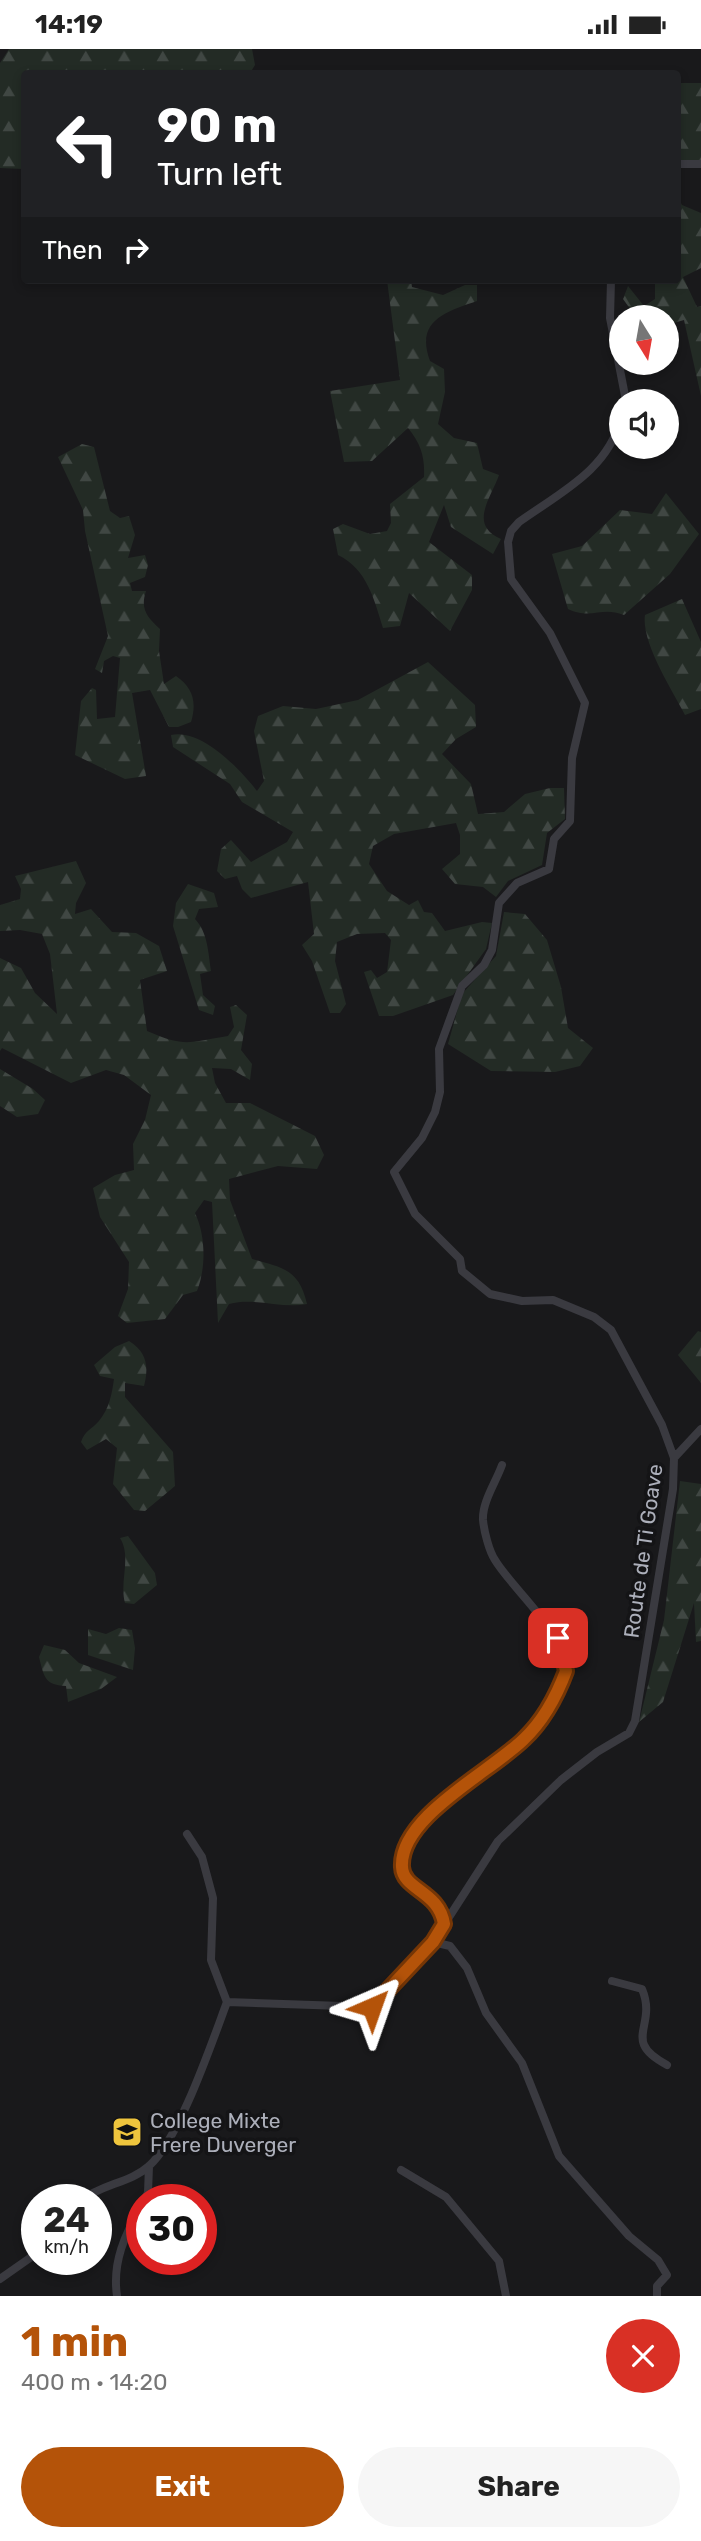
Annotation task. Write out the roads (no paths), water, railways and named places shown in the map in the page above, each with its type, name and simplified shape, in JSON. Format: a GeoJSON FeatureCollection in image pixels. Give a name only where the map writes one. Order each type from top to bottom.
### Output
{"type":"FeatureCollection","features":[{"type":"Feature","properties":{"kind":"street"},"geometry":{"type":"LineString","coordinates":[[681,164],[701,164]]}},
{"type":"Feature","properties":{"kind":"street"},"geometry":{"type":"LineString","coordinates":[[611,284],[610,319],[623,389]]}},
{"type":"Feature","properties":{"kind":"street","name":"Route de Ti Goave"},"geometry":{"type":"LineString","coordinates":[[227,2002],[372,2007],[433,1942],[498,1841],[561,1780],[597,1752],[629,1733],[635,1721],[673,1489],[674,1458],[662,1425],[611,1331],[594,1317],[553,1300],[522,1301],[490,1294],[462,1271],[460,1259],[415,1214],[394,1172],[422,1137],[435,1112],[440,1092],[439,1049],[462,986],[484,965],[492,950],[499,903],[517,883],[548,869],[554,839],[570,821],[572,758],[585,703],[550,633],[511,579],[508,542],[511,531],[519,522],[599,464],[609,447]]}},
{"type":"Feature","properties":{"kind":"street"},"geometry":{"type":"LineString","coordinates":[[674,1458],[701,1429]]}},
{"type":"Feature","properties":{"kind":"street"},"geometry":{"type":"LineString","coordinates":[[444,1924],[438,1904],[408,1881],[402,1870],[403,1855],[411,1837],[424,1819],[526,1738],[554,1697],[566,1671],[558,1638],[493,1558],[483,1520],[484,1506],[502,1465]]}},
{"type":"Feature","properties":{"kind":"street"},"geometry":{"type":"LineString","coordinates":[[112,2184],[134,2176],[149,2166],[169,2141],[227,2002],[211,1960],[213,1898],[202,1857],[187,1835]]}},
{"type":"Feature","properties":{"kind":"street"},"geometry":{"type":"LineString","coordinates":[[433,1942],[450,1946],[467,1968],[486,2013],[522,2063],[559,2156],[629,2237],[658,2260],[667,2275],[657,2286],[657,2296]]}},
{"type":"Feature","properties":{"kind":"street"},"geometry":{"type":"LineString","coordinates":[[612,1981],[642,1989],[648,2014],[642,2037],[643,2049],[667,2065]]}},
{"type":"Feature","properties":{"kind":"street"},"geometry":{"type":"LineString","coordinates":[[148,2184],[149,2166]]}},
{"type":"Feature","properties":{"kind":"street"},"geometry":{"type":"LineString","coordinates":[[401,2170],[446,2197],[499,2261],[506,2296]]}},
{"type":"Feature","properties":{"kind":"street"},"geometry":{"type":"LineString","coordinates":[[117,2296],[114,2279],[126,2233]]}},
{"type":"Feature","properties":{"kind":"street"},"geometry":{"type":"LineString","coordinates":[[0,2279],[21,2264]]}},
{"type":"Feature","properties":{"kind":"place","name":"College Mixte Frere Duverger"},"geometry":{"type":"Point","coordinates":[127,2132]}}]}
